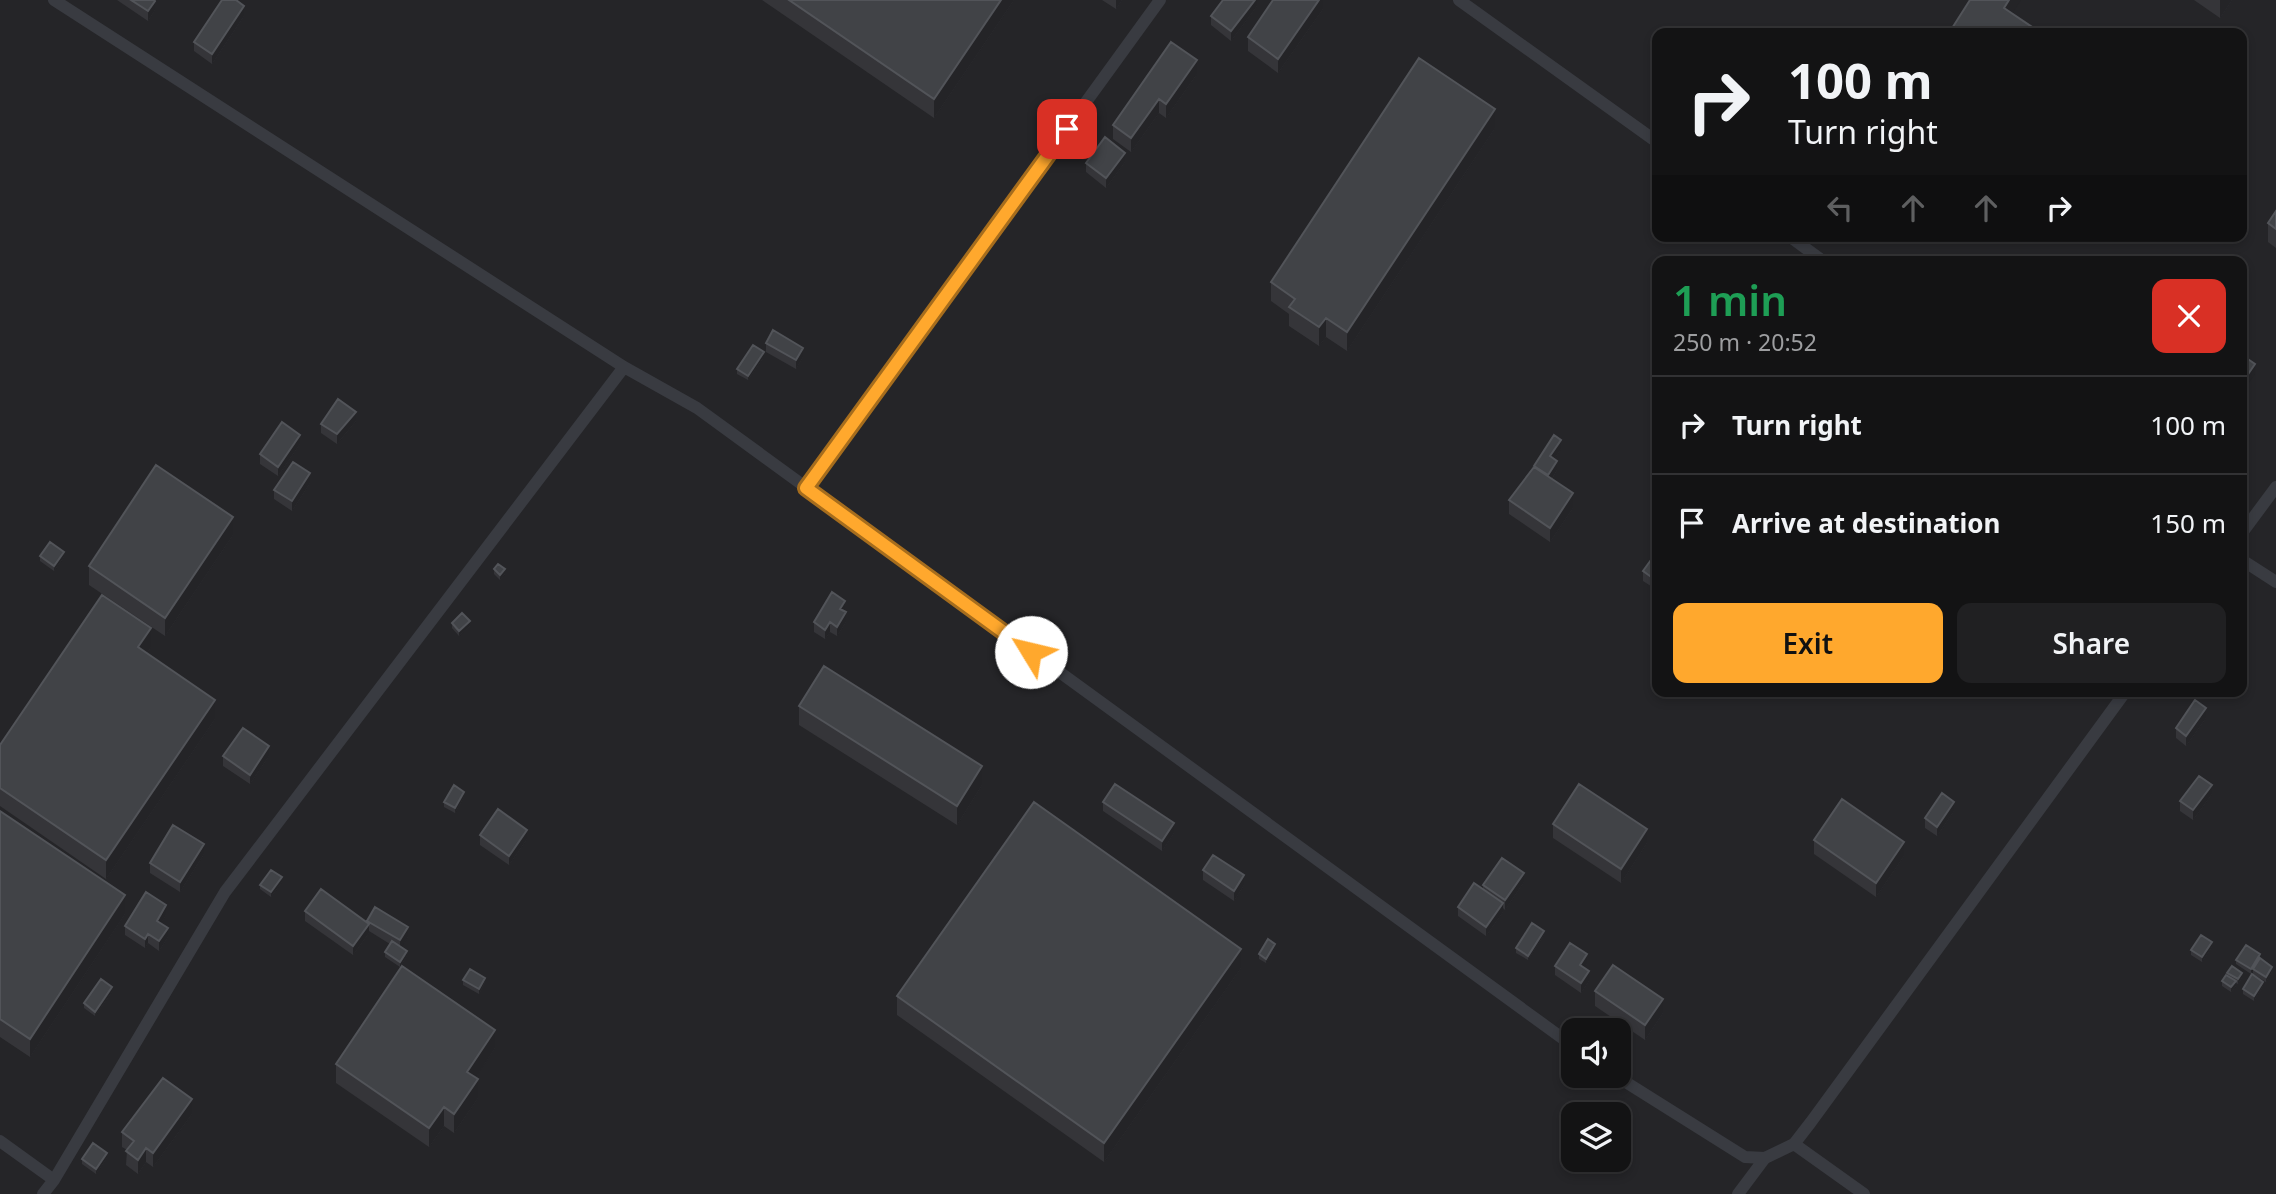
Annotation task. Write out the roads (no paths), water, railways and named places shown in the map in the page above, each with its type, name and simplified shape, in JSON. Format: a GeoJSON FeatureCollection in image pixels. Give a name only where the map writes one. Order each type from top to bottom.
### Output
{"type":"FeatureCollection","features":[{"type":"Feature","properties":{"kind":"lane"},"geometry":{"type":"LineString","coordinates":[[54,0],[624,367],[697,408],[1561,1037]]}},
{"type":"Feature","properties":{"kind":"lane"},"geometry":{"type":"LineString","coordinates":[[806,488],[1160,0]]}},
{"type":"Feature","properties":{"kind":"lane"},"geometry":{"type":"LineString","coordinates":[[1459,0],[1652,138]]}},
{"type":"Feature","properties":{"kind":"lane"},"geometry":{"type":"LineString","coordinates":[[1796,242],[1816,256]]}},
{"type":"Feature","properties":{"kind":"lane"},"geometry":{"type":"LineString","coordinates":[[43,1194],[54,1180],[225,892],[624,367]]}},
{"type":"Feature","properties":{"kind":"lane"},"geometry":{"type":"LineString","coordinates":[[2247,526],[2276,487]]}},
{"type":"Feature","properties":{"kind":"lane"},"geometry":{"type":"LineString","coordinates":[[2247,563],[2276,582]]}},
{"type":"Feature","properties":{"kind":"lane"},"geometry":{"type":"LineString","coordinates":[[1738,1194],[1765,1158],[1794,1144],[2122,697]]}},
{"type":"Feature","properties":{"kind":"lane"},"geometry":{"type":"LineString","coordinates":[[1631,1085],[1745,1157],[1765,1158]]}},
{"type":"Feature","properties":{"kind":"lane"},"geometry":{"type":"LineString","coordinates":[[0,1141],[54,1180]]}},
{"type":"Feature","properties":{"kind":"lane"},"geometry":{"type":"LineString","coordinates":[[1794,1144],[1864,1194]]}}]}
